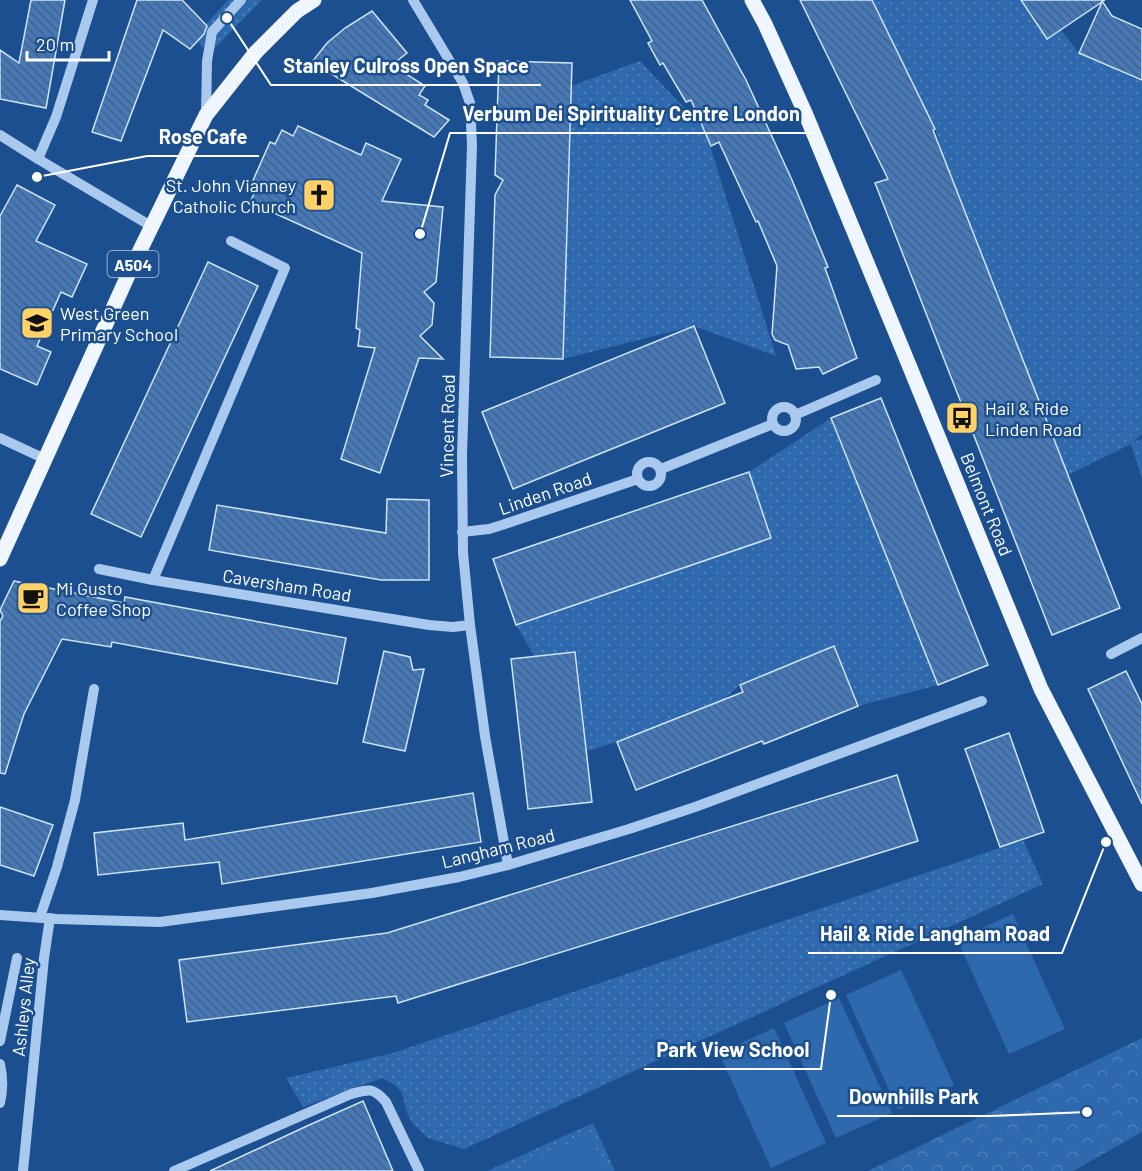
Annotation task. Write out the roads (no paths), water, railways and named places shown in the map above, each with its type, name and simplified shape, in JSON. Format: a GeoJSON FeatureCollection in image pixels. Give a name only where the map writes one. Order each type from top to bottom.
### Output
{"type":"FeatureCollection","features":[{"type":"Feature","properties":{"kind":"main road","name":"A504"},"geometry":{"type":"LineString","coordinates":[[0,559],[151,226],[206,115],[256,52],[297,11],[314,0]]}},
{"type":"Feature","properties":{"kind":"main road","name":"Belmont Road"},"geometry":{"type":"LineString","coordinates":[[752,0],[806,115],[1041,689],[1142,884]]}},
{"type":"Feature","properties":{"kind":"street"},"geometry":{"type":"LineString","coordinates":[[38,159],[56,117],[93,0]]}},
{"type":"Feature","properties":{"kind":"street"},"geometry":{"type":"LineString","coordinates":[[206,115],[207,61],[212,32],[241,0]]}},
{"type":"Feature","properties":{"kind":"street","name":"Vincent Road"},"geometry":{"type":"LineString","coordinates":[[413,0],[463,83],[470,103],[472,145],[462,455],[462,532],[470,625],[485,736],[508,865]]}},
{"type":"Feature","properties":{"kind":"street"},"geometry":{"type":"LineString","coordinates":[[0,135],[151,226]]}},
{"type":"Feature","properties":{"kind":"street"},"geometry":{"type":"LineString","coordinates":[[153,580],[285,268],[231,241]]}},
{"type":"Feature","properties":{"kind":"street","name":"Linden Road"},"geometry":{"type":"LineString","coordinates":[[795,415],[876,380]]}},
{"type":"Feature","properties":{"kind":"street","name":"Linden Road"},"geometry":{"type":"LineString","coordinates":[[779,408],[787,408],[795,415],[796,423],[791,430],[778,430],[773,424],[773,414],[779,408]]}},
{"type":"Feature","properties":{"kind":"street","name":"Linden Road"},"geometry":{"type":"LineString","coordinates":[[661,469],[773,424]]}},
{"type":"Feature","properties":{"kind":"street"},"geometry":{"type":"LineString","coordinates":[[0,438],[45,459]]}},
{"type":"Feature","properties":{"kind":"street","name":"Linden Road"},"geometry":{"type":"LineString","coordinates":[[647,462],[655,463],[661,469],[660,481],[654,486],[646,486],[639,482],[637,475],[639,466],[647,462]]}},
{"type":"Feature","properties":{"kind":"street","name":"Linden Road"},"geometry":{"type":"LineString","coordinates":[[462,532],[489,529],[638,479]]}},
{"type":"Feature","properties":{"kind":"street","name":"Caversham Road"},"geometry":{"type":"LineString","coordinates":[[99,569],[153,580],[429,625],[453,627],[470,625]]}},
{"type":"Feature","properties":{"kind":"street"},"geometry":{"type":"LineString","coordinates":[[1111,654],[1142,638]]}},
{"type":"Feature","properties":{"kind":"street","name":"Ashleys Alley"},"geometry":{"type":"LineString","coordinates":[[23,1171],[44,958],[45,917],[75,800],[94,689]]}},
{"type":"Feature","properties":{"kind":"street","name":"Langham Road"},"geometry":{"type":"LineString","coordinates":[[0,915],[160,922],[372,893],[459,877],[508,865],[695,807],[982,700]]}},
{"type":"Feature","properties":{"kind":"street"},"geometry":{"type":"LineString","coordinates":[[0,1041],[17,958]]}},
{"type":"Feature","properties":{"kind":"street"},"geometry":{"type":"LineString","coordinates":[[0,1064],[2,1072],[0,1103]]}},
{"type":"Feature","properties":{"kind":"street"},"geometry":{"type":"LineString","coordinates":[[174,1171],[368,1089],[378,1093],[386,1102],[419,1171]]}},
{"type":"Feature","properties":{"kind":"place","name":"Stanley Culross Open Space"},"geometry":{"type":"Point","coordinates":[227,18]}},
{"type":"Feature","properties":{"kind":"place","name":"Rose Cafe"},"geometry":{"type":"Point","coordinates":[37,177]}},
{"type":"Feature","properties":{"kind":"place","name":"St. John Vianney Catholic Church"},"geometry":{"type":"Point","coordinates":[319,195]}},
{"type":"Feature","properties":{"kind":"place","name":"Verbum Dei Spirituality Centre London"},"geometry":{"type":"Point","coordinates":[420,234]}},
{"type":"Feature","properties":{"kind":"place","name":"West Green Primary School"},"geometry":{"type":"Point","coordinates":[37,323]}},
{"type":"Feature","properties":{"kind":"place","name":"Hail & Ride Linden Road"},"geometry":{"type":"Point","coordinates":[962,418]}},
{"type":"Feature","properties":{"kind":"place","name":"Mi Gusto Coffee Shop"},"geometry":{"type":"Point","coordinates":[33,598]}},
{"type":"Feature","properties":{"kind":"place","name":"Hail & Ride Langham Road"},"geometry":{"type":"Point","coordinates":[1106,842]}},
{"type":"Feature","properties":{"kind":"place","name":"Park View School"},"geometry":{"type":"Point","coordinates":[831,995]}},
{"type":"Feature","properties":{"kind":"place","name":"Downhills Park"},"geometry":{"type":"Point","coordinates":[1087,1112]}}]}
